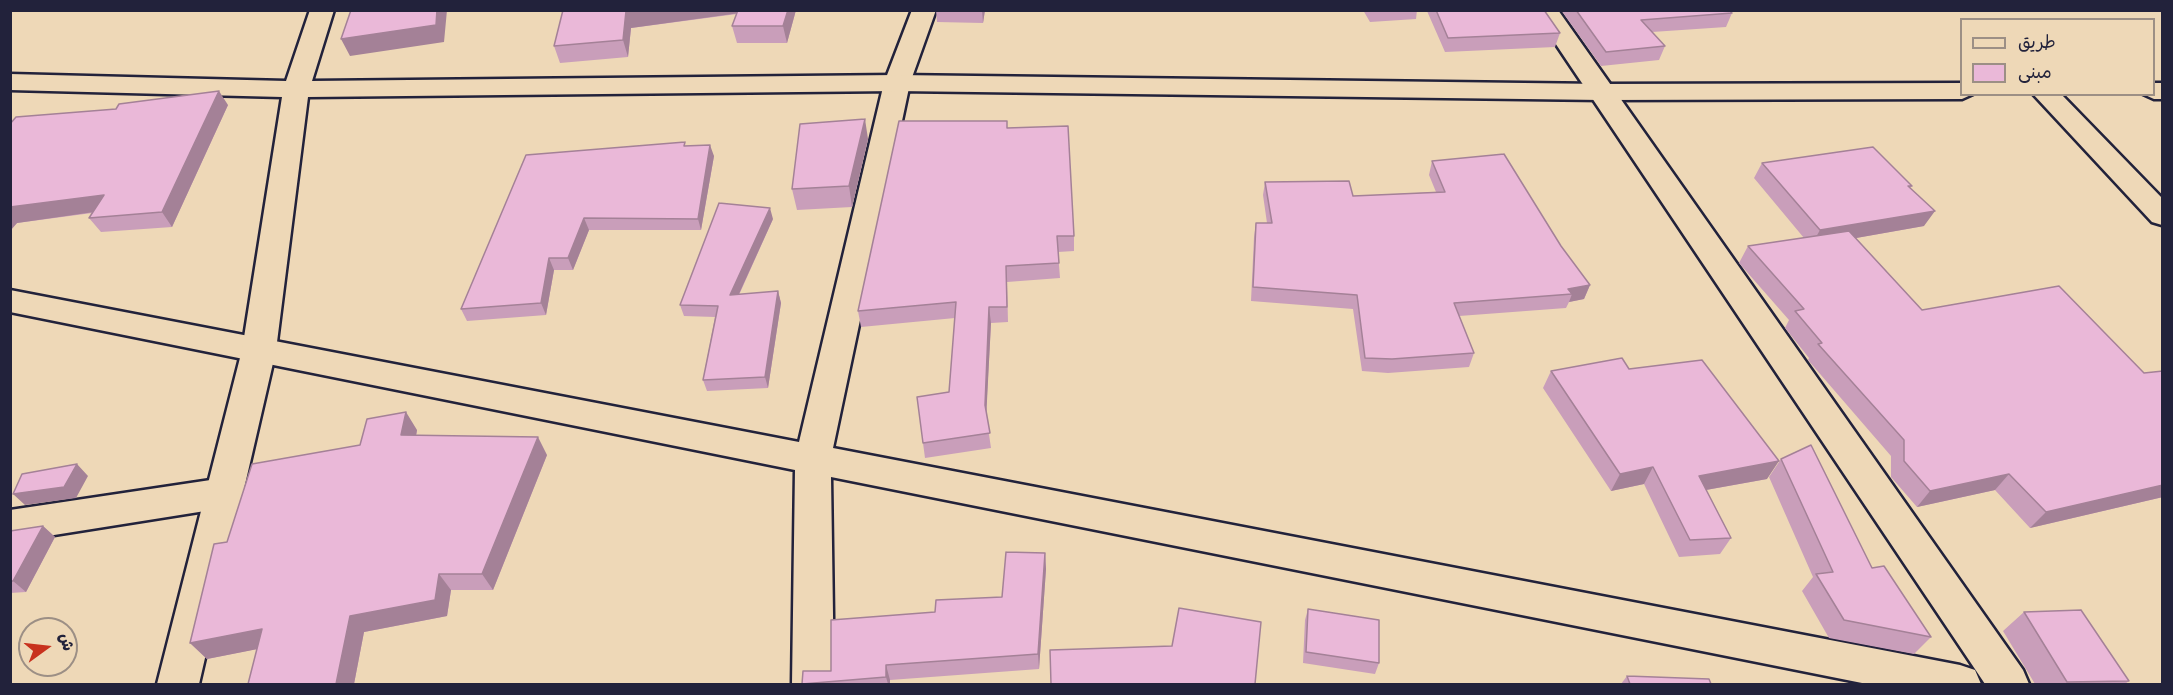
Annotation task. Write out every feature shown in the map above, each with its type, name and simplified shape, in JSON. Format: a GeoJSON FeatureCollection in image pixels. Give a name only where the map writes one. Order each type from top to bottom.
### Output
{"type":"FeatureCollection","features":[{"type":"Feature","properties":{"kind":"street"},"geometry":{"type":"LineString","coordinates":[[178,684],[259,350],[296,88],[322,10]]}},
{"type":"Feature","properties":{"kind":"street"},"geometry":{"type":"LineString","coordinates":[[813,684],[813,459],[897,83],[924,10]]}},
{"type":"Feature","properties":{"kind":"street"},"geometry":{"type":"LineString","coordinates":[[1545,10],[2008,684]]}},
{"type":"Feature","properties":{"kind":"street"},"geometry":{"type":"LineString","coordinates":[[10,82],[296,88],[897,83],[1602,92],[1960,91]]}},
{"type":"Feature","properties":{"kind":"street"},"geometry":{"type":"LineString","coordinates":[[2048,96],[2163,215]]}},
{"type":"Feature","properties":{"kind":"street"},"geometry":{"type":"LineString","coordinates":[[10,301],[1960,684]]}},
{"type":"Feature","properties":{"kind":"street"},"geometry":{"type":"LineString","coordinates":[[10,526],[224,493]]}},
{"type":"Feature","properties":{"kind":"building"},"geometry":{"type":"Polygon","coordinates":[[[351,10],[437,10],[436,25],[341,39],[351,10]]]}},
{"type":"Feature","properties":{"kind":"building"},"geometry":{"type":"Polygon","coordinates":[[[563,10],[629,10],[626,11],[623,40],[554,46],[563,10]]]}},
{"type":"Feature","properties":{"kind":"building"},"geometry":{"type":"Polygon","coordinates":[[[738,10],[788,10],[783,26],[732,26],[738,10]]]}},
{"type":"Feature","properties":{"kind":"building"},"geometry":{"type":"Polygon","coordinates":[[[1436,10],[1544,10],[1560,33],[1448,38],[1436,10]]]}},
{"type":"Feature","properties":{"kind":"building"},"geometry":{"type":"Polygon","coordinates":[[[1576,10],[1729,10],[1732,13],[1641,20],[1665,46],[1606,52],[1576,10]]]}},
{"type":"Feature","properties":{"kind":"building"},"geometry":{"type":"Polygon","coordinates":[[[219,91],[162,212],[89,218],[104,195],[10,207],[10,124],[16,117],[116,109],[119,104],[219,91]]]}},
{"type":"Feature","properties":{"kind":"building"},"geometry":{"type":"Polygon","coordinates":[[[865,119],[849,186],[792,189],[800,124],[865,119]]]}},
{"type":"Feature","properties":{"kind":"building"},"geometry":{"type":"Polygon","coordinates":[[[899,121],[1007,121],[1007,128],[1068,126],[1074,236],[1057,236],[1059,263],[1006,266],[1007,307],[989,307],[985,405],[990,433],[923,443],[917,397],[949,392],[956,302],[858,311],[899,121]]]}},
{"type":"Feature","properties":{"kind":"building"},"geometry":{"type":"Polygon","coordinates":[[[685,142],[684,146],[710,145],[698,219],[584,218],[568,258],[549,258],[541,303],[461,309],[526,155],[685,142]]]}},
{"type":"Feature","properties":{"kind":"building"},"geometry":{"type":"Polygon","coordinates":[[[1873,147],[1912,186],[1908,186],[1935,211],[1820,230],[1762,163],[1873,147]]]}},
{"type":"Feature","properties":{"kind":"building"},"geometry":{"type":"Polygon","coordinates":[[[1504,154],[1561,246],[1590,285],[1568,289],[1572,294],[1454,303],[1474,353],[1392,359],[1365,358],[1357,295],[1253,287],[1256,223],[1272,223],[1265,182],[1349,181],[1353,196],[1445,192],[1432,161],[1504,154]]]}},
{"type":"Feature","properties":{"kind":"building"},"geometry":{"type":"Polygon","coordinates":[[[719,203],[770,208],[730,295],[778,291],[765,377],[703,380],[718,306],[680,305],[719,203]]]}},
{"type":"Feature","properties":{"kind":"building"},"geometry":{"type":"Polygon","coordinates":[[[1849,231],[1922,310],[2059,286],[2144,373],[2163,371],[2163,485],[2046,512],[2009,474],[1930,491],[1904,461],[1904,440],[1818,344],[1822,343],[1795,311],[1804,309],[1748,246],[1849,231]]]}},
{"type":"Feature","properties":{"kind":"building"},"geometry":{"type":"Polygon","coordinates":[[[1622,358],[1629,369],[1702,360],[1779,461],[1699,476],[1731,538],[1690,540],[1653,467],[1620,474],[1551,371],[1622,358]]]}},
{"type":"Feature","properties":{"kind":"building"},"geometry":{"type":"Polygon","coordinates":[[[406,412],[401,435],[538,437],[482,574],[439,574],[435,600],[350,616],[336,684],[248,684],[262,629],[190,643],[214,544],[227,542],[252,464],[360,445],[367,419],[406,412]]]}},
{"type":"Feature","properties":{"kind":"building"},"geometry":{"type":"Polygon","coordinates":[[[1811,445],[1872,568],[1884,566],[1931,637],[1844,620],[1816,574],[1833,572],[1781,459],[1811,445]]]}},
{"type":"Feature","properties":{"kind":"building"},"geometry":{"type":"Polygon","coordinates":[[[77,464],[64,487],[13,494],[22,474],[77,464]]]}},
{"type":"Feature","properties":{"kind":"building"},"geometry":{"type":"Polygon","coordinates":[[[43,526],[13,581],[10,581],[10,531],[43,526]]]}},
{"type":"Feature","properties":{"kind":"building"},"geometry":{"type":"Polygon","coordinates":[[[1006,552],[1045,553],[1038,654],[886,665],[886,677],[802,684],[803,671],[831,671],[831,620],[935,612],[936,600],[1002,597],[1006,552]]]}},
{"type":"Feature","properties":{"kind":"building"},"geometry":{"type":"Polygon","coordinates":[[[1179,608],[1261,622],[1255,684],[1051,684],[1050,650],[1172,646],[1179,608]]]}},
{"type":"Feature","properties":{"kind":"building"},"geometry":{"type":"Polygon","coordinates":[[[1308,609],[1379,620],[1379,663],[1306,652],[1308,609]]]}},
{"type":"Feature","properties":{"kind":"building"},"geometry":{"type":"Polygon","coordinates":[[[2081,610],[2129,681],[2067,682],[2024,612],[2081,610]]]}},
{"type":"Feature","properties":{"kind":"building"},"geometry":{"type":"Polygon","coordinates":[[[1627,676],[1709,679],[1711,684],[1630,684],[1627,676]]]}}]}
